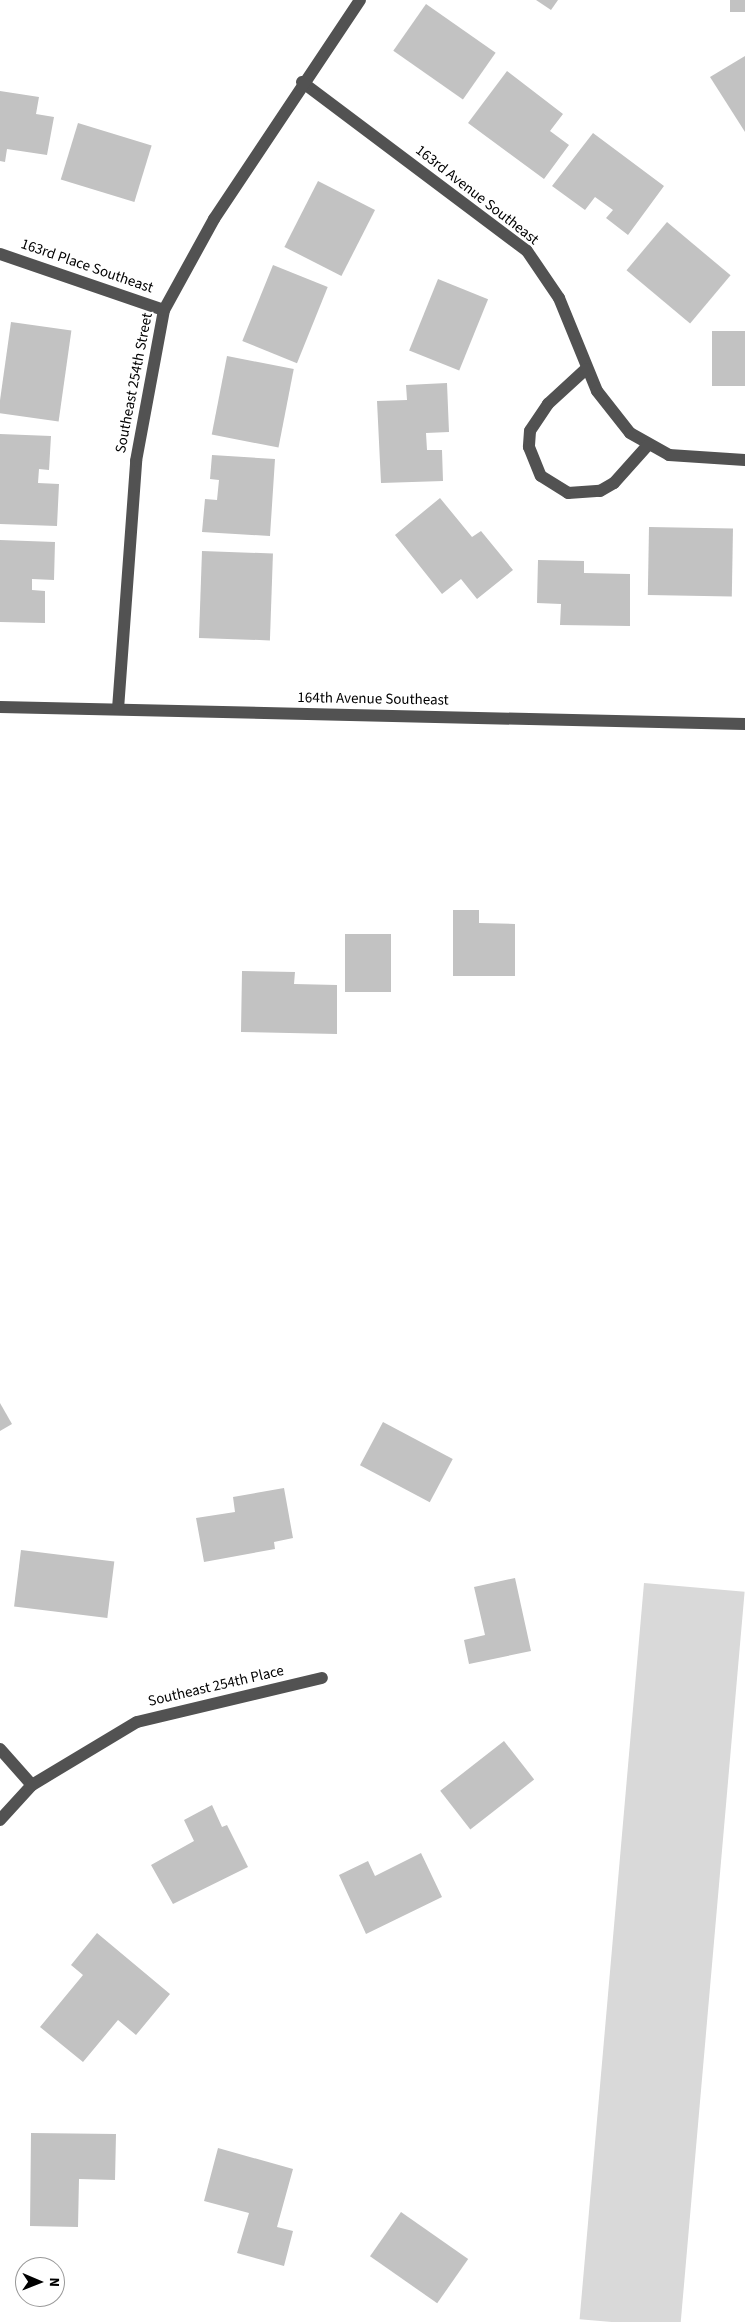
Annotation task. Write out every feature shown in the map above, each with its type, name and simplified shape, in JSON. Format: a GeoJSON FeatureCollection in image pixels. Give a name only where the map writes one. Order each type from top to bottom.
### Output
{"type":"FeatureCollection","features":[{"type":"Feature","properties":{"kind":"street","name":"Southeast 254th Street"},"geometry":{"type":"LineString","coordinates":[[118,709],[136,461],[164,310],[214,219],[302,82],[360,0]]}},
{"type":"Feature","properties":{"kind":"street","name":"163rd Avenue Southeast"},"geometry":{"type":"LineString","coordinates":[[302,82],[527,251],[559,298],[586,369],[612,413],[648,445],[669,455],[745,460]]}},
{"type":"Feature","properties":{"kind":"street","name":"163rd Place Southeast"},"geometry":{"type":"LineString","coordinates":[[0,254],[164,310]]}},
{"type":"Feature","properties":{"kind":"street"},"geometry":{"type":"LineString","coordinates":[[586,369],[537,416],[529,447],[541,476],[568,493],[600,491],[614,482],[648,445]]}},
{"type":"Feature","properties":{"kind":"street","name":"164th Avenue Southeast"},"geometry":{"type":"LineString","coordinates":[[0,707],[745,724]]}},
{"type":"Feature","properties":{"kind":"street","name":"Southeast 254th Place"},"geometry":{"type":"LineString","coordinates":[[0,1820],[32,1785],[137,1722],[322,1678]]}},
{"type":"Feature","properties":{"kind":"street"},"geometry":{"type":"LineString","coordinates":[[0,1749],[32,1785]]}},
{"type":"Feature","properties":{"kind":"shaded area"},"geometry":{"type":"Polygon","coordinates":[[[644,1583],[745,1592],[681,2322],[612,2322],[580,2319],[644,1583]]]}},
{"type":"Feature","properties":{"kind":"building"},"geometry":{"type":"Polygon","coordinates":[[[536,0],[558,0],[551,10],[536,0]]]}},
{"type":"Feature","properties":{"kind":"building"},"geometry":{"type":"Polygon","coordinates":[[[730,0],[745,0],[745,12],[730,12],[730,0]]]}},
{"type":"Feature","properties":{"kind":"building"},"geometry":{"type":"Polygon","coordinates":[[[426,4],[496,53],[463,99],[393,51],[426,4]]]}},
{"type":"Feature","properties":{"kind":"building"},"geometry":{"type":"Polygon","coordinates":[[[745,56],[745,132],[710,77],[745,56]]]}},
{"type":"Feature","properties":{"kind":"building"},"geometry":{"type":"Polygon","coordinates":[[[507,71],[563,114],[550,131],[569,145],[544,179],[468,123],[507,71]]]}},
{"type":"Feature","properties":{"kind":"building"},"geometry":{"type":"Polygon","coordinates":[[[0,91],[39,97],[36,114],[54,117],[47,155],[7,149],[5,162],[0,161],[0,91]]]}},
{"type":"Feature","properties":{"kind":"building"},"geometry":{"type":"Polygon","coordinates":[[[78,123],[152,146],[134,202],[61,179],[78,123]]]}},
{"type":"Feature","properties":{"kind":"building"},"geometry":{"type":"Polygon","coordinates":[[[593,133],[664,186],[628,235],[606,218],[613,210],[595,197],[585,210],[552,186],[593,133]]]}},
{"type":"Feature","properties":{"kind":"building"},"geometry":{"type":"Polygon","coordinates":[[[318,181],[375,210],[341,276],[284,247],[318,181]]]}},
{"type":"Feature","properties":{"kind":"building"},"geometry":{"type":"Polygon","coordinates":[[[667,222],[731,275],[690,324],[627,270],[667,222]]]}},
{"type":"Feature","properties":{"kind":"building"},"geometry":{"type":"Polygon","coordinates":[[[273,265],[328,287],[297,363],[242,341],[273,265]]]}},
{"type":"Feature","properties":{"kind":"building"},"geometry":{"type":"Polygon","coordinates":[[[438,279],[488,299],[459,371],[409,350],[438,279]]]}},
{"type":"Feature","properties":{"kind":"building"},"geometry":{"type":"Polygon","coordinates":[[[11,322],[71,330],[59,422],[0,413],[0,400],[11,322]]]}},
{"type":"Feature","properties":{"kind":"building"},"geometry":{"type":"Polygon","coordinates":[[[712,331],[745,331],[745,386],[712,386],[712,331]]]}},
{"type":"Feature","properties":{"kind":"building"},"geometry":{"type":"Polygon","coordinates":[[[227,356],[294,369],[278,448],[212,435],[227,356]]]}},
{"type":"Feature","properties":{"kind":"building"},"geometry":{"type":"Polygon","coordinates":[[[447,383],[449,432],[426,433],[427,450],[442,450],[443,481],[381,483],[377,401],[407,400],[406,385],[447,383]]]}},
{"type":"Feature","properties":{"kind":"building"},"geometry":{"type":"Polygon","coordinates":[[[0,434],[51,436],[49,470],[39,469],[38,483],[59,484],[57,526],[0,524],[0,434]]]}},
{"type":"Feature","properties":{"kind":"building"},"geometry":{"type":"Polygon","coordinates":[[[212,455],[275,459],[270,536],[202,532],[205,499],[217,500],[219,480],[210,479],[212,455]]]}},
{"type":"Feature","properties":{"kind":"building"},"geometry":{"type":"Polygon","coordinates":[[[440,498],[472,537],[481,531],[513,570],[477,599],[461,579],[442,594],[395,535],[440,498]]]}},
{"type":"Feature","properties":{"kind":"building"},"geometry":{"type":"Polygon","coordinates":[[[649,527],[733,528],[732,596],[648,595],[649,527]]]}},
{"type":"Feature","properties":{"kind":"building"},"geometry":{"type":"Polygon","coordinates":[[[0,540],[55,542],[54,580],[32,579],[32,590],[45,591],[45,623],[0,622],[0,540]]]}},
{"type":"Feature","properties":{"kind":"building"},"geometry":{"type":"Polygon","coordinates":[[[202,551],[273,553],[270,640],[199,638],[202,551]]]}},
{"type":"Feature","properties":{"kind":"building"},"geometry":{"type":"Polygon","coordinates":[[[538,560],[584,561],[584,573],[630,574],[630,626],[560,625],[561,604],[537,603],[538,560]]]}},
{"type":"Feature","properties":{"kind":"building"},"geometry":{"type":"Polygon","coordinates":[[[453,910],[479,910],[479,923],[515,924],[515,976],[453,976],[453,910]]]}},
{"type":"Feature","properties":{"kind":"building"},"geometry":{"type":"Polygon","coordinates":[[[345,934],[391,934],[391,992],[345,992],[345,934]]]}},
{"type":"Feature","properties":{"kind":"building"},"geometry":{"type":"Polygon","coordinates":[[[242,971],[295,972],[294,984],[337,985],[337,1034],[241,1032],[242,971]]]}},
{"type":"Feature","properties":{"kind":"building"},"geometry":{"type":"Polygon","coordinates":[[[0,1403],[12,1424],[0,1431],[0,1403]]]}},
{"type":"Feature","properties":{"kind":"building"},"geometry":{"type":"Polygon","coordinates":[[[383,1422],[453,1459],[430,1502],[360,1465],[383,1422]]]}},
{"type":"Feature","properties":{"kind":"building"},"geometry":{"type":"Polygon","coordinates":[[[284,1488],[293,1538],[274,1542],[275,1549],[204,1562],[196,1518],[235,1512],[233,1497],[284,1488]]]}},
{"type":"Feature","properties":{"kind":"building"},"geometry":{"type":"Polygon","coordinates":[[[21,1550],[114,1561],[107,1618],[14,1607],[21,1550]]]}},
{"type":"Feature","properties":{"kind":"building"},"geometry":{"type":"Polygon","coordinates":[[[515,1578],[531,1651],[469,1664],[464,1640],[485,1635],[474,1587],[515,1578]]]}},
{"type":"Feature","properties":{"kind":"building"},"geometry":{"type":"Polygon","coordinates":[[[504,1741],[534,1780],[470,1829],[440,1791],[504,1741]]]}},
{"type":"Feature","properties":{"kind":"building"},"geometry":{"type":"Polygon","coordinates":[[[212,1805],[222,1827],[227,1825],[248,1867],[173,1904],[151,1865],[194,1841],[184,1820],[212,1805]]]}},
{"type":"Feature","properties":{"kind":"building"},"geometry":{"type":"Polygon","coordinates":[[[421,1853],[442,1897],[366,1934],[339,1875],[368,1861],[375,1876],[421,1853]]]}},
{"type":"Feature","properties":{"kind":"building"},"geometry":{"type":"Polygon","coordinates":[[[97,1933],[170,1994],[136,2035],[118,2020],[83,2062],[40,2027],[83,1975],[71,1965],[97,1933]]]}},
{"type":"Feature","properties":{"kind":"building"},"geometry":{"type":"Polygon","coordinates":[[[31,2133],[116,2134],[115,2180],[79,2179],[78,2227],[30,2226],[31,2133]]]}},
{"type":"Feature","properties":{"kind":"building"},"geometry":{"type":"Polygon","coordinates":[[[218,2148],[293,2169],[277,2227],[293,2231],[284,2266],[237,2253],[249,2213],[204,2201],[218,2148]]]}},
{"type":"Feature","properties":{"kind":"building"},"geometry":{"type":"Polygon","coordinates":[[[401,2212],[468,2259],[437,2303],[370,2256],[401,2212]]]}}]}
